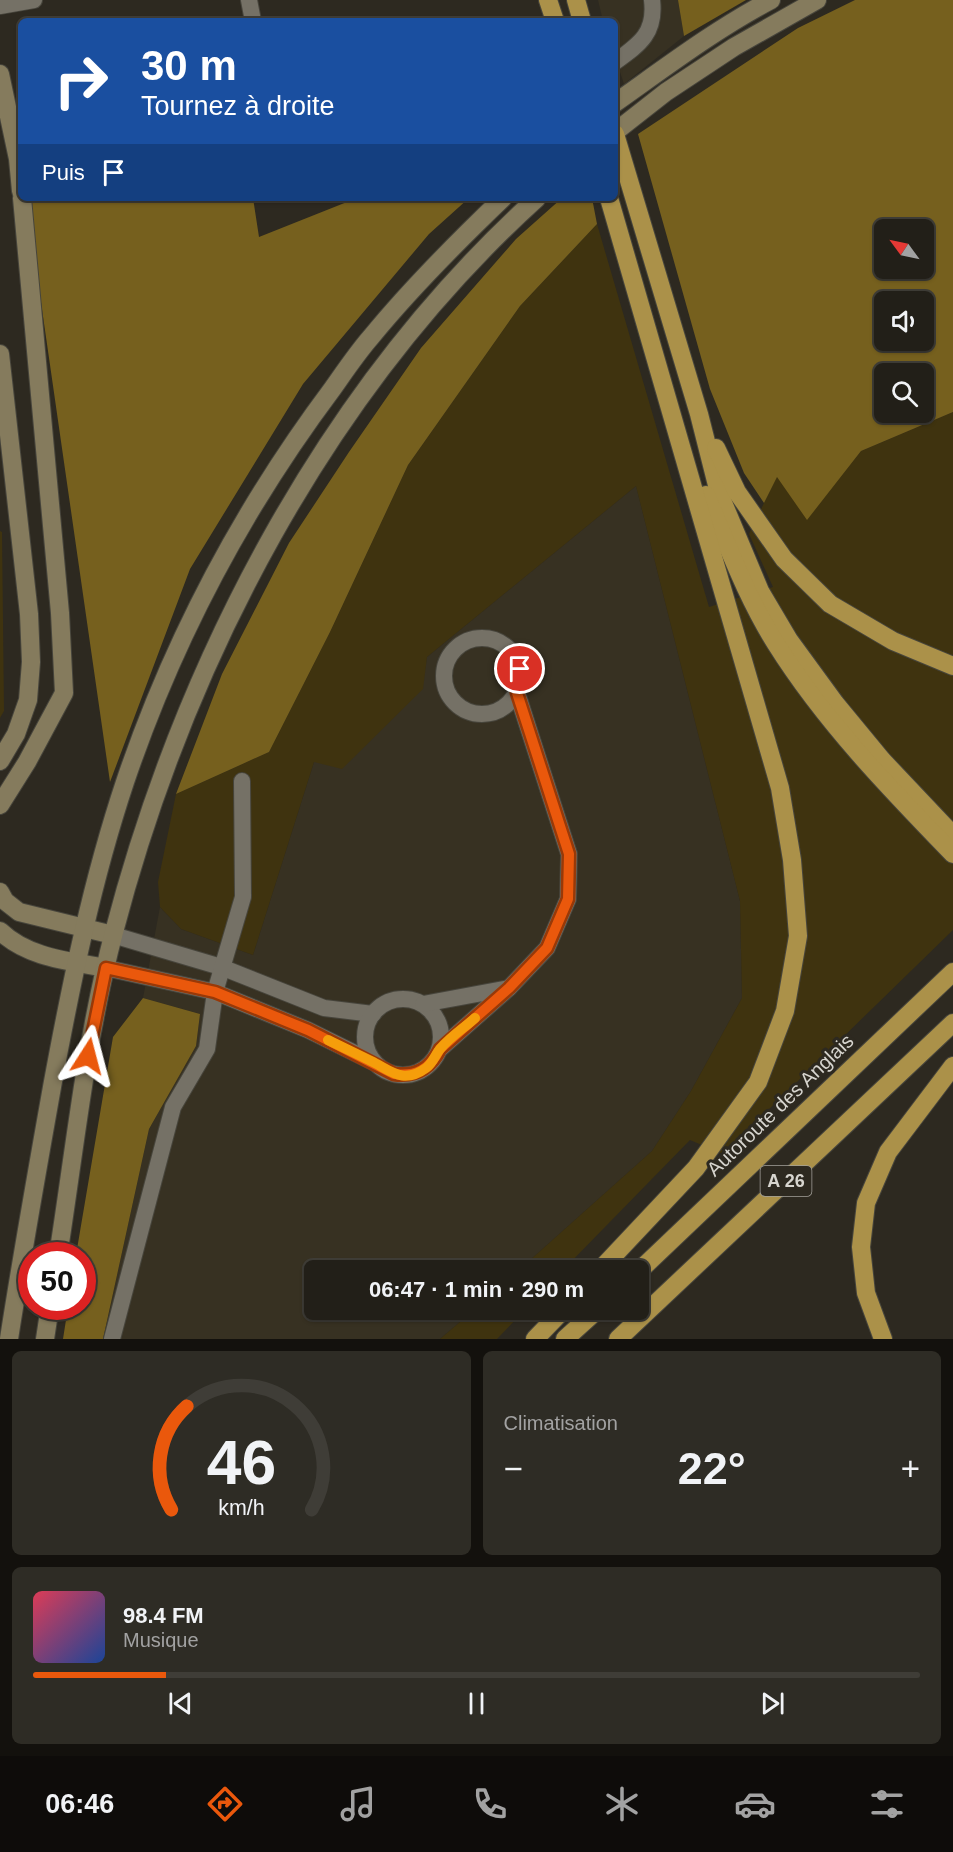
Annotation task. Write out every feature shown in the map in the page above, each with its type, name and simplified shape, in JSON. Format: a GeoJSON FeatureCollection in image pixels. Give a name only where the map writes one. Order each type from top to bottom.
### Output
{"type":"FeatureCollection","features":[{"type":"Feature","properties":{"kind":"highway"},"geometry":{"type":"LineString","coordinates":[[548,0],[554,18]]}},
{"type":"Feature","properties":{"kind":"highway"},"geometry":{"type":"LineString","coordinates":[[618,143],[699,414],[719,493],[760,591],[789,640],[835,703],[930,821],[953,854]]}},
{"type":"Feature","properties":{"kind":"highway"},"geometry":{"type":"LineString","coordinates":[[609,1260],[696,1168],[758,1082],[785,1011],[798,936],[792,860],[780,788],[610,201]]}},
{"type":"Feature","properties":{"kind":"highway"},"geometry":{"type":"LineString","coordinates":[[699,414],[737,492],[784,559],[830,604],[893,641],[953,666]]}},
{"type":"Feature","properties":{"kind":"highway"},"geometry":{"type":"LineString","coordinates":[[679,433],[750,598],[777,645],[825,714],[930,821],[953,835]]}},
{"type":"Feature","properties":{"kind":"highway","name":"Autoroute des Anglais"},"geometry":{"type":"LineString","coordinates":[[649,1261],[953,972]]}},
{"type":"Feature","properties":{"kind":"highway","name":"A 26"},"geometry":{"type":"LineString","coordinates":[[618,1339],[953,1023]]}},
{"type":"Feature","properties":{"kind":"highway"},"geometry":{"type":"LineString","coordinates":[[883,1339],[866,1293],[861,1247],[866,1203],[888,1152],[953,1066]]}},
{"type":"Feature","properties":{"kind":"highway"},"geometry":{"type":"LineString","coordinates":[[535,1339],[553,1320]]}},
{"type":"Feature","properties":{"kind":"highway"},"geometry":{"type":"LineString","coordinates":[[565,1339],[586,1320]]}},
{"type":"Feature","properties":{"kind":"main road"},"geometry":{"type":"LineString","coordinates":[[618,101],[747,12],[771,0]]}},
{"type":"Feature","properties":{"kind":"main road"},"geometry":{"type":"LineString","coordinates":[[618,131],[666,92],[715,60],[817,0]]}},
{"type":"Feature","properties":{"kind":"main road"},"geometry":{"type":"LineString","coordinates":[[0,74],[18,159]]}},
{"type":"Feature","properties":{"kind":"main road"},"geometry":{"type":"LineString","coordinates":[[0,805],[27,762],[64,693],[60,613],[22,201]]}},
{"type":"Feature","properties":{"kind":"main road"},"geometry":{"type":"LineString","coordinates":[[9,1339],[26,1233],[76,962],[106,843],[125,781],[157,696],[194,611],[242,524],[301,430],[370,338],[441,258],[500,201]]}},
{"type":"Feature","properties":{"kind":"main road"},"geometry":{"type":"LineString","coordinates":[[60,1242],[74,1138],[94,1020],[113,935],[134,863],[176,743],[213,651],[255,569],[315,466],[369,386],[431,306],[498,233],[534,201]]}},
{"type":"Feature","properties":{"kind":"main road"},"geometry":{"type":"LineString","coordinates":[[0,354],[29,614],[31,662],[28,700],[16,734],[0,761]]}},
{"type":"Feature","properties":{"kind":"main road"},"geometry":{"type":"LineString","coordinates":[[0,892],[5,901],[19,912],[113,935]]}},
{"type":"Feature","properties":{"kind":"main road"},"geometry":{"type":"LineString","coordinates":[[0,931],[37,954],[106,968]]}},
{"type":"Feature","properties":{"kind":"main road"},"geometry":{"type":"LineString","coordinates":[[45,1339],[48,1320]]}},
{"type":"Feature","properties":{"kind":"street"},"geometry":{"type":"LineString","coordinates":[[0,6],[34,0]]}},
{"type":"Feature","properties":{"kind":"street"},"geometry":{"type":"LineString","coordinates":[[249,0],[252,18]]}},
{"type":"Feature","properties":{"kind":"street"},"geometry":{"type":"LineString","coordinates":[[618,60],[642,41],[649,30],[653,16],[652,0]]}},
{"type":"Feature","properties":{"kind":"street"},"geometry":{"type":"LineString","coordinates":[[440,1049],[509,988],[547,948],[568,899],[569,854],[517,693],[520,669],[512,653],[498,641],[474,638],[453,651],[447,661],[444,674],[445,687],[451,699],[460,709],[472,714],[492,713],[510,704],[517,693]]}},
{"type":"Feature","properties":{"kind":"street"},"geometry":{"type":"LineString","coordinates":[[112,1339],[173,1107],[207,1049],[215,992],[243,897],[242,781]]}},
{"type":"Feature","properties":{"kind":"street"},"geometry":{"type":"LineString","coordinates":[[113,935],[221,967],[324,1008],[373,1014]]}},
{"type":"Feature","properties":{"kind":"street"},"geometry":{"type":"LineString","coordinates":[[106,968],[215,992],[308,1030],[375,1063],[384,1070],[405,1076],[426,1068],[440,1049],[442,1037],[433,1012],[423,1004],[412,1000],[401,999],[381,1006],[373,1014],[367,1026],[365,1039],[368,1052],[375,1063]]}},
{"type":"Feature","properties":{"kind":"street"},"geometry":{"type":"LineString","coordinates":[[423,1004],[509,988]]}},
{"type":"Feature","properties":{"kind":"shaded area"},"geometry":{"type":"Polygon","coordinates":[[[598,0],[678,0],[684,36],[624,84],[618,66],[618,18],[602,18],[598,0]]]}},
{"type":"Feature","properties":{"kind":"shaded area"},"geometry":{"type":"Polygon","coordinates":[[[678,0],[746,0],[684,36],[678,0]]]}},
{"type":"Feature","properties":{"kind":"shaded area"},"geometry":{"type":"Polygon","coordinates":[[[855,0],[953,0],[953,412],[934,420],[934,363],[874,363],[874,423],[927,423],[861,451],[807,520],[777,477],[764,503],[744,473],[710,389],[638,134],[798,28],[855,0]]]}},
{"type":"Feature","properties":{"kind":"shaded area"},"geometry":{"type":"Polygon","coordinates":[[[26,201],[253,201],[259,237],[349,201],[466,201],[429,234],[303,384],[190,569],[110,782],[26,201]]]}},
{"type":"Feature","properties":{"kind":"shaded area"},"geometry":{"type":"Polygon","coordinates":[[[559,201],[593,201],[597,224],[520,306],[408,465],[330,632],[269,752],[176,794],[222,674],[289,543],[421,348],[516,239],[559,201]]]}},
{"type":"Feature","properties":{"kind":"shaded area"},"geometry":{"type":"Polygon","coordinates":[[[597,224],[709,607],[773,587],[749,534],[777,476],[807,519],[861,451],[927,423],[934,423],[934,420],[953,412],[953,930],[723,1154],[690,1140],[573,1260],[530,1260],[652,1151],[691,1091],[742,998],[740,901],[636,486],[427,657],[423,689],[342,769],[314,762],[253,955],[181,929],[160,907],[158,882],[176,794],[269,752],[330,632],[408,465],[520,306],[597,224]]]}},
{"type":"Feature","properties":{"kind":"shaded area"},"geometry":{"type":"Polygon","coordinates":[[[636,486],[740,901],[742,998],[691,1091],[652,1151],[530,1260],[304,1260],[304,1320],[462,1320],[440,1339],[103,1339],[149,1129],[196,1046],[200,1014],[143,998],[160,907],[181,929],[253,955],[314,762],[422,689],[427,657],[636,486]]]}},
{"type":"Feature","properties":{"kind":"shaded area"},"geometry":{"type":"Polygon","coordinates":[[[0,531],[2,532],[4,711],[0,718],[0,531]]]}},
{"type":"Feature","properties":{"kind":"shaded area"},"geometry":{"type":"Polygon","coordinates":[[[143,998],[200,1014],[196,1046],[149,1129],[103,1339],[63,1339],[66,1320],[96,1320],[96,1242],[78,1242],[113,1037],[143,998]]]}},
{"type":"Feature","properties":{"kind":"shaded area"},"geometry":{"type":"Polygon","coordinates":[[[462,1320],[515,1320],[497,1339],[440,1339],[462,1320]]]}},
{"type":"Feature","properties":{"kind":"slow traffic"},"geometry":{"type":"LineString","coordinates":[[328,1040],[375,1063],[384,1070],[405,1076],[426,1068],[440,1049],[475,1018]]}},
{"type":"Feature","properties":{"kind":"route"},"geometry":{"type":"LineString","coordinates":[[88,1056],[106,968],[215,992],[308,1030],[394,1074],[405,1076],[426,1068],[440,1049],[509,988],[547,948],[568,899],[569,854],[517,693],[520,669]]}}]}
